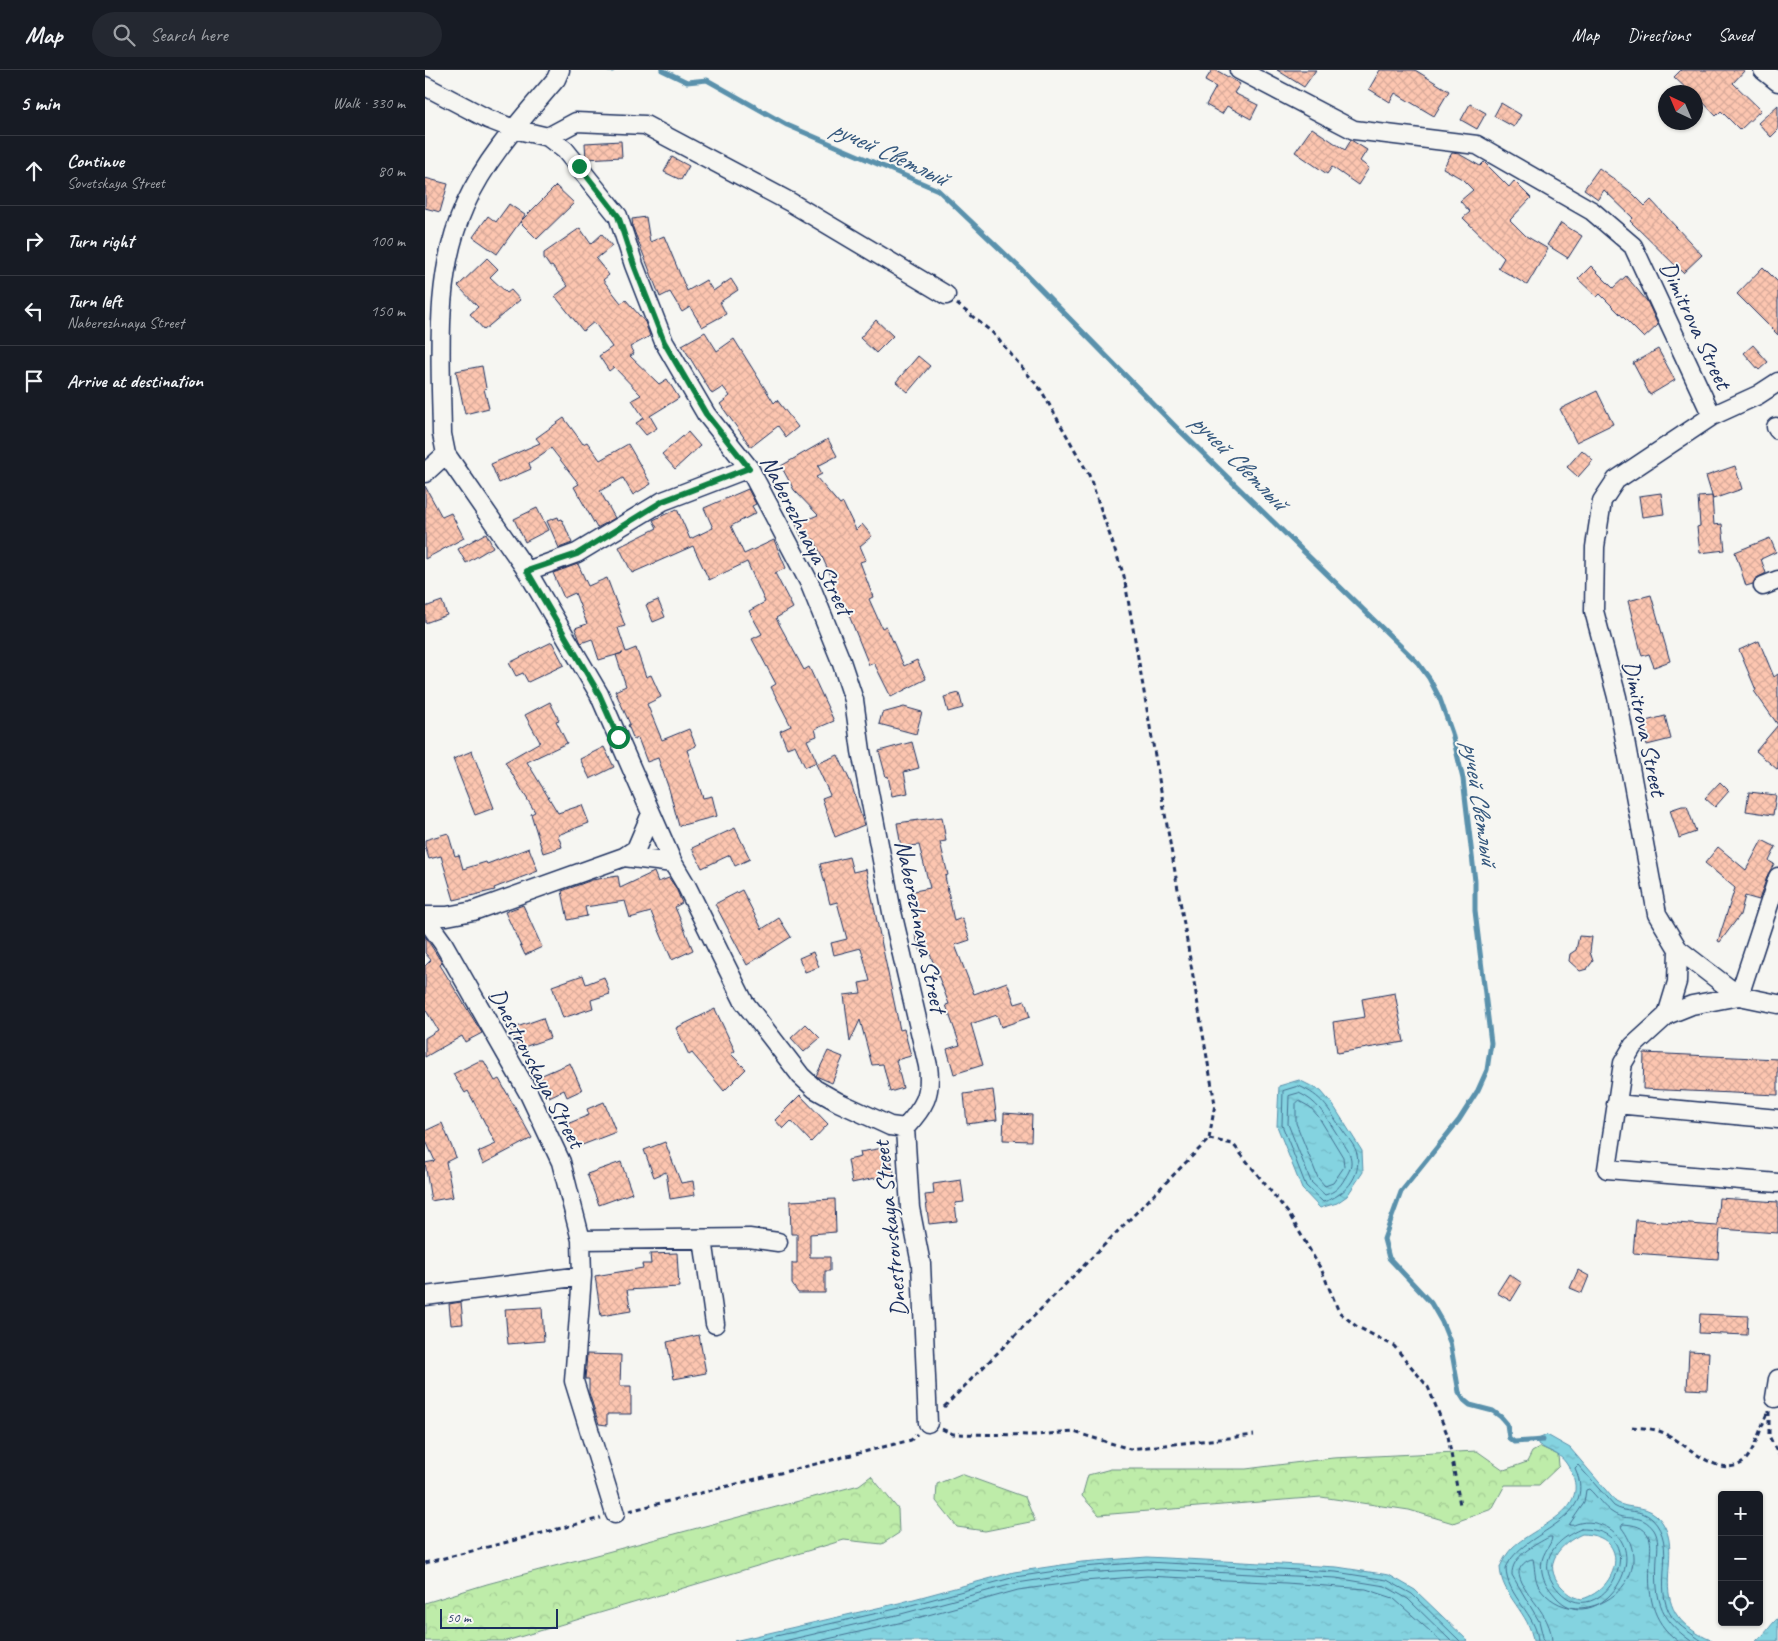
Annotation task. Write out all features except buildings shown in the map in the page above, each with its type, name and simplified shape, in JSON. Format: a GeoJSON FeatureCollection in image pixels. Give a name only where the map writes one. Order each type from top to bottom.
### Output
{"type":"FeatureCollection","features":[{"type":"Feature","properties":{"kind":"street","name":"Dimitrova Street"},"geometry":{"type":"LineString","coordinates":[[1239,70],[1354,130],[1477,145],[1592,211],[1633,246],[1712,416],[1616,480],[1602,500],[1595,547],[1594,611],[1617,696],[1657,914],[1678,949],[1739,996],[1778,1004]]}},
{"type":"Feature","properties":{"kind":"street"},"geometry":{"type":"LineString","coordinates":[[1763,70],[1778,82]]}},
{"type":"Feature","properties":{"kind":"street"},"geometry":{"type":"LineString","coordinates":[[425,473],[446,454],[442,434],[442,311],[445,269],[455,232],[465,205],[480,176],[514,129],[558,74]]}},
{"type":"Feature","properties":{"kind":"street","name":"Naberezhnaya Street"},"geometry":{"type":"LineString","coordinates":[[425,86],[488,119],[514,129],[548,137],[565,150],[618,216],[634,265],[664,342],[706,414],[749,468],[809,582],[854,700],[861,751],[890,902],[931,1082],[929,1093],[921,1110],[905,1128]]}},
{"type":"Feature","properties":{"kind":"street"},"geometry":{"type":"LineString","coordinates":[[548,137],[576,122],[645,126],[790,202],[946,295]]}},
{"type":"Feature","properties":{"kind":"street"},"geometry":{"type":"LineString","coordinates":[[1712,416],[1758,395],[1778,382]]}},
{"type":"Feature","properties":{"kind":"street"},"geometry":{"type":"LineString","coordinates":[[1758,395],[1778,391]]}},
{"type":"Feature","properties":{"kind":"street","name":"Dnestrovskaya Street"},"geometry":{"type":"LineString","coordinates":[[446,454],[527,571],[599,694],[673,863],[686,885],[744,1002],[801,1076],[815,1089],[838,1102],[891,1126],[905,1128],[910,1208],[921,1264],[928,1423]]}},
{"type":"Feature","properties":{"kind":"street"},"geometry":{"type":"LineString","coordinates":[[527,571],[577,554],[663,501],[749,468]]}},
{"type":"Feature","properties":{"kind":"street"},"geometry":{"type":"LineString","coordinates":[[425,917],[447,916],[473,911],[624,857],[636,849],[651,814]]}},
{"type":"Feature","properties":{"kind":"street"},"geometry":{"type":"LineString","coordinates":[[624,857],[673,863]]}},
{"type":"Feature","properties":{"kind":"street"},"geometry":{"type":"LineString","coordinates":[[1778,877],[1739,996],[1692,1005],[1667,1015],[1633,1046],[1623,1063],[1607,1169],[1778,1183]]}},
{"type":"Feature","properties":{"kind":"street","name":"Dnestrovskaya Street"},"geometry":{"type":"LineString","coordinates":[[425,917],[443,944],[529,1094],[561,1162],[581,1240],[581,1276],[574,1382],[615,1514]]}},
{"type":"Feature","properties":{"kind":"street"},"geometry":{"type":"LineString","coordinates":[[1667,1015],[1677,982],[1678,949]]}},
{"type":"Feature","properties":{"kind":"street"},"geometry":{"type":"LineString","coordinates":[[1616,1104],[1778,1119]]}},
{"type":"Feature","properties":{"kind":"street"},"geometry":{"type":"LineString","coordinates":[[581,1240],[749,1238],[778,1242]]}},
{"type":"Feature","properties":{"kind":"street"},"geometry":{"type":"LineString","coordinates":[[703,1239],[715,1324]]}},
{"type":"Feature","properties":{"kind":"street"},"geometry":{"type":"LineString","coordinates":[[425,1296],[581,1276]]}},
{"type":"Feature","properties":{"kind":"street"},"geometry":{"type":"LineString","coordinates":[[1775,1398],[1778,1379]]}},
{"type":"Feature","properties":{"kind":"path"},"geometry":{"type":"LineString","coordinates":[[425,1563],[911,1440],[1209,1139],[1215,1104],[1124,576],[1089,474],[1041,390],[993,333],[946,295]]}},
{"type":"Feature","properties":{"kind":"path"},"geometry":{"type":"LineString","coordinates":[[1209,1139],[1233,1144],[1289,1214],[1322,1271],[1339,1312],[1356,1326],[1394,1346],[1428,1387],[1448,1436],[1460,1505]]}},
{"type":"Feature","properties":{"kind":"path"},"geometry":{"type":"LineString","coordinates":[[1632,1426],[1659,1431],[1687,1446],[1710,1464],[1727,1465],[1741,1463],[1751,1453],[1769,1408],[1769,1436],[1778,1454]]}},
{"type":"Feature","properties":{"kind":"path"},"geometry":{"type":"LineString","coordinates":[[928,1423],[953,1434],[1036,1435],[1074,1432],[1131,1449],[1254,1435]]}},
{"type":"Feature","properties":{"kind":"green space"},"geometry":{"type":"Polygon","coordinates":[[[1541,1447],[1558,1455],[1559,1466],[1539,1485],[1505,1485],[1492,1509],[1453,1523],[1409,1510],[1321,1497],[1099,1515],[1082,1496],[1088,1475],[1111,1469],[1246,1469],[1333,1458],[1477,1451],[1504,1470],[1527,1462],[1532,1452],[1541,1447]]]}},
{"type":"Feature","properties":{"kind":"green space"},"geometry":{"type":"Polygon","coordinates":[[[961,1474],[1025,1497],[1035,1521],[985,1531],[957,1527],[936,1501],[937,1484],[961,1474]]]}},
{"type":"Feature","properties":{"kind":"green space"},"geometry":{"type":"Polygon","coordinates":[[[871,1476],[898,1509],[899,1533],[882,1544],[844,1540],[506,1641],[425,1641],[425,1603],[487,1584],[859,1485],[871,1476]]]}},
{"type":"Feature","properties":{"kind":"water"},"geometry":{"type":"Polygon","coordinates":[[[1299,1080],[1321,1091],[1333,1105],[1362,1151],[1363,1172],[1347,1196],[1337,1203],[1320,1208],[1302,1189],[1277,1126],[1279,1086],[1299,1080]]]}},
{"type":"Feature","properties":{"kind":"water"},"geometry":{"type":"Polygon","coordinates":[[[1547,1435],[1570,1448],[1616,1502],[1626,1506],[1646,1509],[1656,1515],[1666,1529],[1670,1545],[1669,1596],[1675,1612],[1689,1628],[1713,1641],[1533,1641],[1527,1622],[1505,1587],[1500,1567],[1513,1547],[1561,1514],[1570,1504],[1575,1492],[1574,1479],[1566,1463],[1560,1456],[1538,1444],[1538,1439],[1547,1435]],[[1582,1534],[1574,1538],[1560,1549],[1553,1563],[1555,1578],[1561,1586],[1570,1594],[1582,1599],[1595,1593],[1605,1585],[1615,1563],[1614,1552],[1608,1543],[1598,1537],[1582,1534]]]}},
{"type":"Feature","properties":{"kind":"water"},"geometry":{"type":"Polygon","coordinates":[[[1147,1557],[1337,1567],[1389,1575],[1415,1590],[1468,1641],[734,1641],[899,1603],[1014,1572],[1082,1562],[1147,1557]]]}},
{"type":"Feature","properties":{"kind":"water"},"geometry":{"type":"Polygon","coordinates":[[[1778,1618],[1778,1641],[1755,1641],[1761,1637],[1778,1618]]]}},
{"type":"Feature","properties":{"kind":"waterway","name":"ручей Светлый"},"geometry":{"type":"LineString","coordinates":[[662,70],[687,82],[707,80],[787,125],[938,190],[1022,270],[1176,427],[1418,663],[1429,678],[1440,699],[1452,733],[1463,779],[1475,881],[1475,911],[1491,1043],[1487,1070],[1478,1090],[1459,1120],[1401,1192],[1384,1239],[1389,1258],[1431,1303],[1442,1322],[1450,1342],[1459,1392],[1464,1400],[1470,1405],[1493,1411],[1501,1417],[1507,1424],[1509,1438],[1514,1442],[1543,1440]]}},
{"type":"Feature","properties":{"kind":"route"},"geometry":{"type":"LineString","coordinates":[[579,166],[618,216],[634,265],[664,342],[706,414],[749,468],[663,501],[577,554],[527,571],[599,694],[618,737]]}}]}
